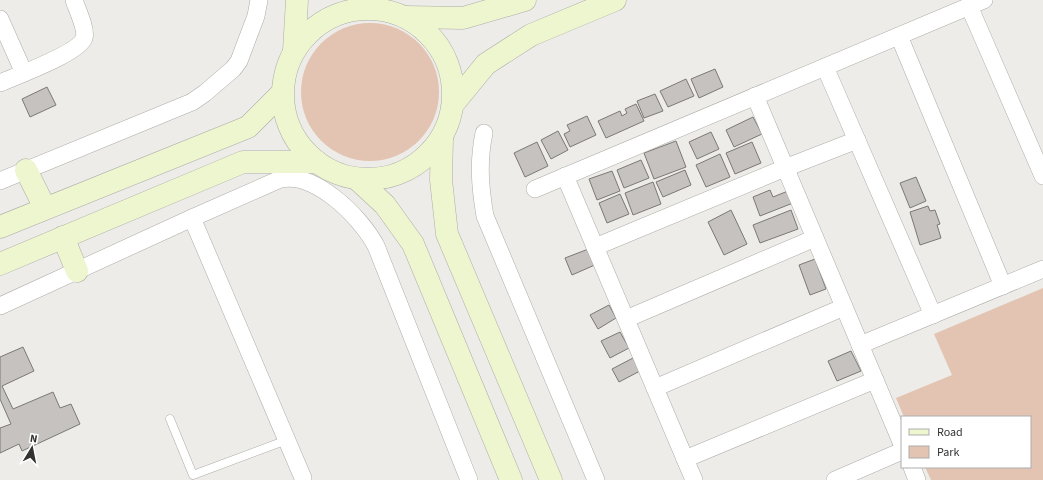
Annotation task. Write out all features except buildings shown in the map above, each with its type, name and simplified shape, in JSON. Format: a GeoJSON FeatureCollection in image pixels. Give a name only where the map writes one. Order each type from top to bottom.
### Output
{"type":"FeatureCollection","features":[{"type":"Feature","properties":{"kind":"street"},"geometry":{"type":"LineString","coordinates":[[0,83],[75,49],[81,44],[85,38],[84,29],[74,0]]}},
{"type":"Feature","properties":{"kind":"street"},"geometry":{"type":"LineString","coordinates":[[0,181],[192,102],[205,93],[233,69],[239,61],[256,16],[258,0]]}},
{"type":"Feature","properties":{"kind":"street"},"geometry":{"type":"LineString","coordinates":[[294,51],[297,0]]}},
{"type":"Feature","properties":{"kind":"street"},"geometry":{"type":"LineString","coordinates":[[406,18],[463,18],[525,0]]}},
{"type":"Feature","properties":{"kind":"street"},"geometry":{"type":"LineString","coordinates":[[454,103],[486,64],[532,35],[615,0]]}},
{"type":"Feature","properties":{"kind":"street"},"geometry":{"type":"LineString","coordinates":[[535,189],[976,3],[1043,176]]}},
{"type":"Feature","properties":{"kind":"street"},"geometry":{"type":"LineString","coordinates":[[380,5],[406,18],[434,39],[450,69],[454,103],[448,127],[442,138],[419,162],[390,177],[357,179],[336,173],[316,162],[298,143],[286,120],[282,93],[285,72],[294,51],[317,25],[349,10],[380,5]]}},
{"type":"Feature","properties":{"kind":"street"},"geometry":{"type":"LineString","coordinates":[[0,20],[24,73]]}},
{"type":"Feature","properties":{"kind":"street"},"geometry":{"type":"LineString","coordinates":[[899,36],[1003,286]]}},
{"type":"Feature","properties":{"kind":"street"},"geometry":{"type":"LineString","coordinates":[[825,67],[933,315]]}},
{"type":"Feature","properties":{"kind":"street"},"geometry":{"type":"LineString","coordinates":[[0,227],[248,127],[282,93]]}},
{"type":"Feature","properties":{"kind":"street"},"geometry":{"type":"LineString","coordinates":[[755,96],[901,442]]}},
{"type":"Feature","properties":{"kind":"street"},"geometry":{"type":"LineString","coordinates":[[484,132],[481,146],[480,184],[485,216],[596,480]]}},
{"type":"Feature","properties":{"kind":"street"},"geometry":{"type":"LineString","coordinates":[[442,138],[441,180],[447,234],[551,480]]}},
{"type":"Feature","properties":{"kind":"street"},"geometry":{"type":"LineString","coordinates":[[595,247],[785,168],[857,140]]}},
{"type":"Feature","properties":{"kind":"street"},"geometry":{"type":"LineString","coordinates":[[0,264],[243,162],[316,162]]}},
{"type":"Feature","properties":{"kind":"street"},"geometry":{"type":"LineString","coordinates":[[26,170],[45,208]]}},
{"type":"Feature","properties":{"kind":"street"},"geometry":{"type":"LineString","coordinates":[[565,176],[694,480]]}},
{"type":"Feature","properties":{"kind":"street"},"geometry":{"type":"LineString","coordinates":[[0,306],[192,218],[286,178],[298,179],[322,189],[336,199],[365,227],[376,246],[469,480]]}},
{"type":"Feature","properties":{"kind":"street"},"geometry":{"type":"LineString","coordinates":[[357,179],[385,205],[414,244],[511,480]]}},
{"type":"Feature","properties":{"kind":"street"},"geometry":{"type":"LineString","coordinates":[[192,218],[304,478]]}},
{"type":"Feature","properties":{"kind":"street"},"geometry":{"type":"LineString","coordinates":[[62,237],[77,271]]}},
{"type":"Feature","properties":{"kind":"street"},"geometry":{"type":"LineString","coordinates":[[626,319],[815,238]]}},
{"type":"Feature","properties":{"kind":"street"},"geometry":{"type":"LineString","coordinates":[[860,345],[1043,269]]}},
{"type":"Feature","properties":{"kind":"street"},"geometry":{"type":"LineString","coordinates":[[655,388],[844,307]]}},
{"type":"Feature","properties":{"kind":"street"},"geometry":{"type":"LineString","coordinates":[[685,460],[875,380]]}},
{"type":"Feature","properties":{"kind":"street"},"geometry":{"type":"LineString","coordinates":[[835,480],[901,451]]}},
{"type":"Feature","properties":{"kind":"street"},"geometry":{"type":"LineString","coordinates":[[912,468],[917,480]]}},
{"type":"Feature","properties":{"kind":"lane"},"geometry":{"type":"LineString","coordinates":[[170,419],[193,475],[287,440]]}},
{"type":"Feature","properties":{"kind":"green space"},"geometry":{"type":"Polygon","coordinates":[[[370,23],[396,28],[419,43],[434,66],[439,92],[434,118],[419,141],[396,156],[370,161],[344,156],[321,141],[306,118],[301,92],[306,66],[321,43],[344,28],[370,23]]]}},
{"type":"Feature","properties":{"kind":"green space"},"geometry":{"type":"Polygon","coordinates":[[[1043,288],[1043,480],[931,480],[925,468],[1031,468],[1031,416],[904,416],[896,398],[952,375],[934,334],[1043,288]]]}}]}
